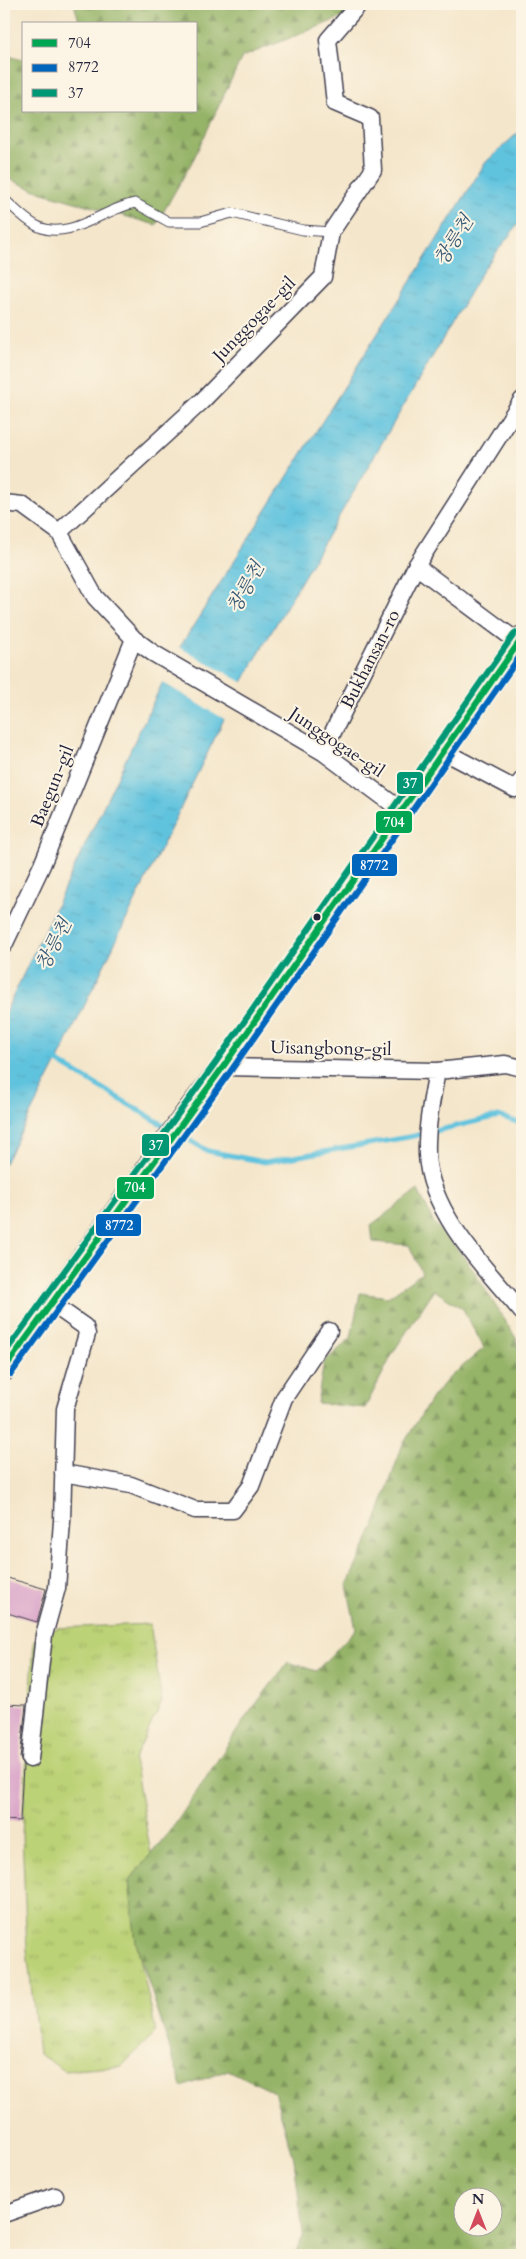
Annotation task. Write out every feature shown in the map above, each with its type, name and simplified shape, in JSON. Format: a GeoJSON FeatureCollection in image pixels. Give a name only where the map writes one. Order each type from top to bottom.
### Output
{"type":"FeatureCollection","features":[{"type":"Feature","properties":{"kind":"main road"},"geometry":{"type":"LineString","coordinates":[[4,1369],[187,1114],[224,1067],[521,642]]}},
{"type":"Feature","properties":{"kind":"street","name":"Junggogae-gil"},"geometry":{"type":"LineString","coordinates":[[59,532],[202,401],[323,277],[331,232],[373,170],[370,118],[335,103],[328,40],[359,4]]}},
{"type":"Feature","properties":{"kind":"street","name":"Bukhansan-ro"},"geometry":{"type":"LineString","coordinates":[[323,752],[416,566],[522,400]]}},
{"type":"Feature","properties":{"kind":"street"},"geometry":{"type":"LineString","coordinates":[[4,503],[22,505],[59,532],[95,596],[134,640]]}},
{"type":"Feature","properties":{"kind":"street"},"geometry":{"type":"LineString","coordinates":[[416,566],[521,642]]}},
{"type":"Feature","properties":{"kind":"street","name":"Junggogae-gil"},"geometry":{"type":"LineString","coordinates":[[134,640],[323,752],[402,811]]}},
{"type":"Feature","properties":{"kind":"street","name":"Baegun-gil"},"geometry":{"type":"LineString","coordinates":[[4,945],[42,864],[134,640]]}},
{"type":"Feature","properties":{"kind":"street"},"geometry":{"type":"LineString","coordinates":[[443,751],[515,789],[522,780]]}},
{"type":"Feature","properties":{"kind":"street","name":"Uisangbong-gil"},"geometry":{"type":"LineString","coordinates":[[224,1067],[437,1071],[505,1064],[522,1068]]}},
{"type":"Feature","properties":{"kind":"street"},"geometry":{"type":"LineString","coordinates":[[437,1071],[429,1121],[427,1155],[432,1184],[458,1237],[522,1312]]}},
{"type":"Feature","properties":{"kind":"street"},"geometry":{"type":"LineString","coordinates":[[30,1760],[44,1635],[57,1588],[65,1409],[87,1334],[85,1327],[51,1302]]}},
{"type":"Feature","properties":{"kind":"street"},"geometry":{"type":"LineString","coordinates":[[63,1473],[131,1485],[195,1510],[233,1510],[251,1486],[284,1398],[329,1331]]}},
{"type":"Feature","properties":{"kind":"street"},"geometry":{"type":"LineString","coordinates":[[4,2214],[55,2196]]}},
{"type":"Feature","properties":{"kind":"lane"},"geometry":{"type":"LineString","coordinates":[[4,199],[35,225],[49,231],[66,230],[122,205],[135,203],[169,222],[200,222],[232,213],[303,230],[331,232]]}},
{"type":"Feature","properties":{"kind":"green space"},"geometry":{"type":"Polygon","coordinates":[[[74,4],[368,4],[363,9],[242,57],[194,158],[156,225],[40,192],[4,177],[4,55],[22,60],[22,112],[198,112],[198,22],[79,22],[74,4]]]}},
{"type":"Feature","properties":{"kind":"green space"},"geometry":{"type":"Polygon","coordinates":[[[418,1190],[434,1223],[466,1259],[516,1338],[522,1362],[522,2255],[296,2255],[303,2233],[294,2159],[274,2092],[228,2070],[182,2087],[136,1943],[129,1881],[176,1823],[246,1717],[288,1662],[316,1671],[356,1629],[347,1585],[373,1530],[402,1446],[433,1396],[450,1377],[484,1348],[463,1309],[434,1290],[394,1351],[365,1408],[317,1403],[324,1362],[351,1338],[360,1293],[388,1297],[422,1273],[409,1245],[373,1242],[371,1225],[418,1190]]]}},
{"type":"Feature","properties":{"kind":"green space"},"geometry":{"type":"Polygon","coordinates":[[[150,1624],[162,1702],[134,1760],[151,1854],[129,1881],[136,1939],[156,2032],[122,2066],[65,2071],[39,2054],[27,1950],[22,1834],[34,1641],[57,1628],[150,1624]]]}},
{"type":"Feature","properties":{"kind":"water","name":"창릉천"},"geometry":{"type":"Polygon","coordinates":[[[522,129],[522,219],[483,270],[241,684],[57,1062],[4,1165],[4,1015],[178,650],[486,162],[522,129]]]}},
{"type":"Feature","properties":{"kind":"pier"},"geometry":{"type":"Polygon","coordinates":[[[177,646],[244,683],[226,720],[160,681],[177,646]]]}},
{"type":"Feature","properties":{"kind":"building"},"geometry":{"type":"Polygon","coordinates":[[[4,1577],[46,1589],[37,1622],[4,1612],[4,1577]]]}},
{"type":"Feature","properties":{"kind":"building"},"geometry":{"type":"Polygon","coordinates":[[[4,1704],[26,1705],[20,1758],[23,1766],[20,1821],[4,1820],[4,1704]]]}},
{"type":"Feature","properties":{"kind":"waterway"},"geometry":{"type":"LineString","coordinates":[[53,1059],[170,1129]]}},
{"type":"Feature","properties":{"kind":"waterway"},"geometry":{"type":"LineString","coordinates":[[179,1134],[208,1151],[265,1162],[414,1136],[499,1116],[522,1124]]}},
{"type":"Feature","properties":{"kind":"transit line","name":"37"},"geometry":{"type":"LineString","coordinates":[[4,1354],[216,1062],[515,633]]}},
{"type":"Feature","properties":{"kind":"transit line","name":"704"},"geometry":{"type":"LineString","coordinates":[[4,1369],[223,1067],[522,638]]}},
{"type":"Feature","properties":{"kind":"transit line","name":"8772"},"geometry":{"type":"LineString","coordinates":[[11,1374],[230,1072],[522,653]]}}]}
